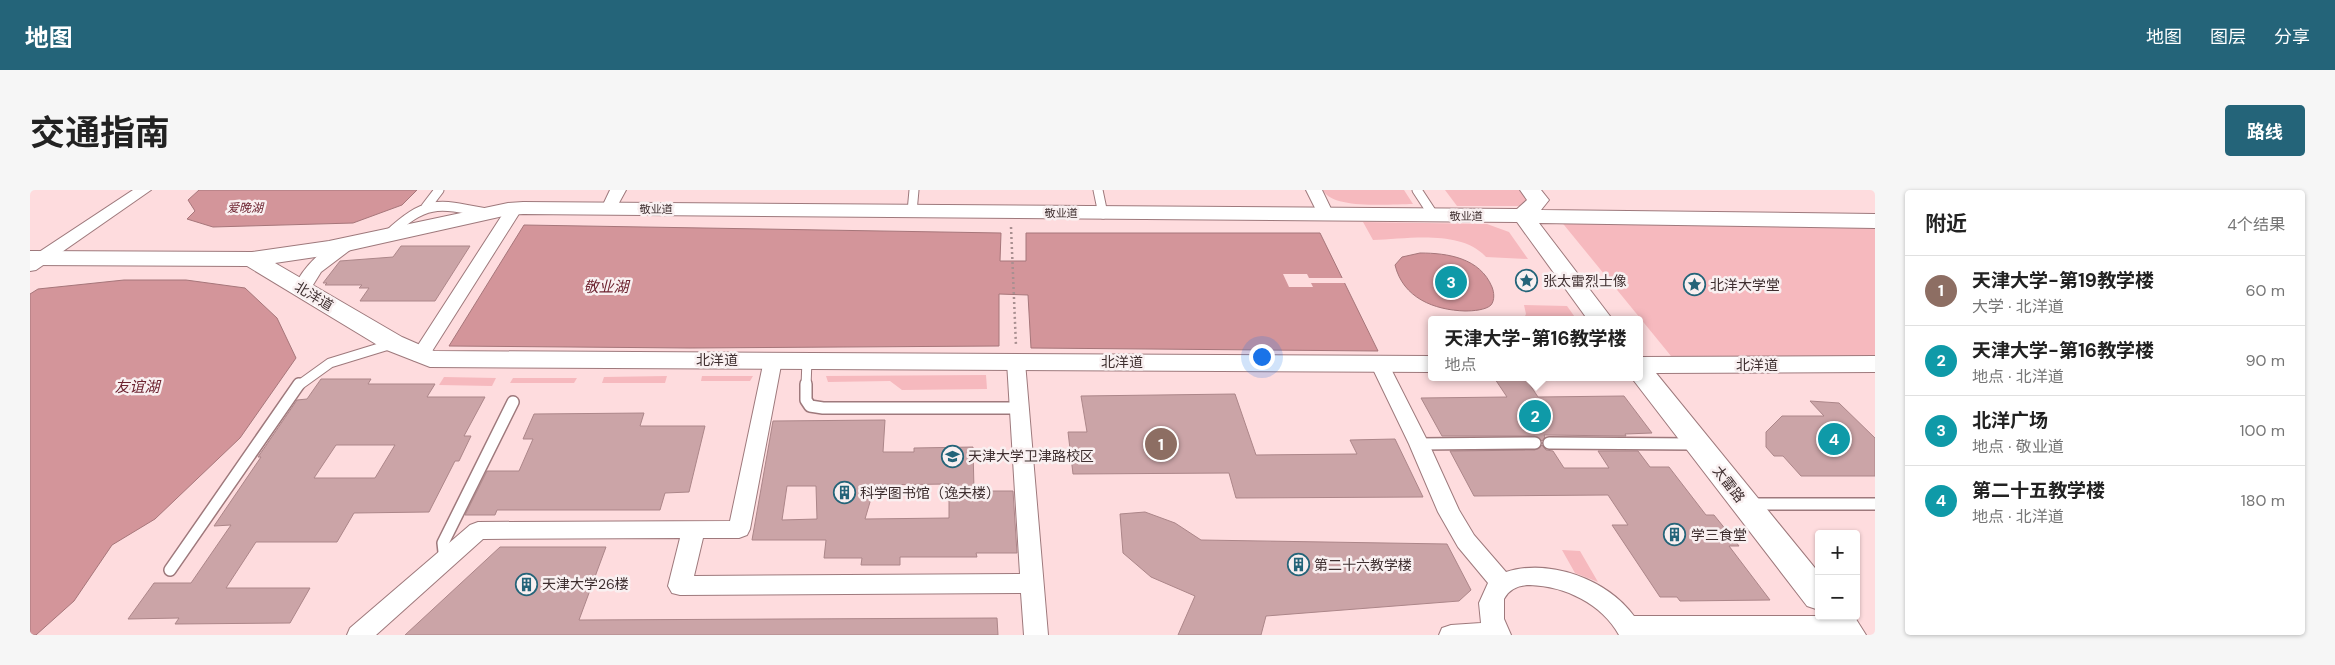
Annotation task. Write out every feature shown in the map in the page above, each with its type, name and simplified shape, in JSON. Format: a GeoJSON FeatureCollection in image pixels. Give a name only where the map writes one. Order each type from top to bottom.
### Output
{"type":"FeatureCollection","features":[{"type":"Feature","properties":{"kind":"street"},"geometry":{"type":"LineString","coordinates":[[34,260],[143,190]]}},
{"type":"Feature","properties":{"kind":"street"},"geometry":{"type":"LineString","coordinates":[[1314,190],[1326,215]]}},
{"type":"Feature","properties":{"kind":"street"},"geometry":{"type":"LineString","coordinates":[[1530,190],[1538,200],[1523,216],[1598,316]]}},
{"type":"Feature","properties":{"kind":"street","name":"敬业道"},"geometry":{"type":"LineString","coordinates":[[252,258],[348,244],[488,213],[614,199],[912,212],[1523,216],[1875,221]]}},
{"type":"Feature","properties":{"kind":"street"},"geometry":{"type":"LineString","coordinates":[[420,356],[514,209]]}},
{"type":"Feature","properties":{"kind":"street"},"geometry":{"type":"LineString","coordinates":[[302,289],[309,274],[315,267],[329,255],[348,244]]}},
{"type":"Feature","properties":{"kind":"street"},"geometry":{"type":"LineString","coordinates":[[34,260],[252,258]]}},
{"type":"Feature","properties":{"kind":"street","name":"北洋道"},"geometry":{"type":"LineString","coordinates":[[252,258],[393,344],[420,356],[430,358],[807,360],[1016,355],[1428,364]]}},
{"type":"Feature","properties":{"kind":"street"},"geometry":{"type":"LineString","coordinates":[[1016,355],[1036,635]]}},
{"type":"Feature","properties":{"kind":"street"},"geometry":{"type":"LineString","coordinates":[[359,635],[446,561],[478,531],[739,529],[773,360]]}},
{"type":"Feature","properties":{"kind":"street"},"geometry":{"type":"LineString","coordinates":[[1379,363],[1419,444],[1449,512],[1466,541],[1502,584]]}},
{"type":"Feature","properties":{"kind":"street","name":"北洋道"},"geometry":{"type":"LineString","coordinates":[[1643,365],[1875,364]]}},
{"type":"Feature","properties":{"kind":"street","name":"太雷路"},"geometry":{"type":"LineString","coordinates":[[1643,375],[1815,592]]}},
{"type":"Feature","properties":{"kind":"street"},"geometry":{"type":"LineString","coordinates":[[694,529],[680,586],[1032,583]]}},
{"type":"Feature","properties":{"kind":"street"},"geometry":{"type":"LineString","coordinates":[[1450,635],[1498,634],[1490,614],[1492,597],[1502,584],[1516,578],[1533,575],[1574,584],[1594,594],[1611,608],[1630,631],[1841,626]]}},
{"type":"Feature","properties":{"kind":"lane"},"geometry":{"type":"LineString","coordinates":[[387,235],[426,207],[439,190]]}},
{"type":"Feature","properties":{"kind":"lane"},"geometry":{"type":"LineString","coordinates":[[912,212],[914,190]]}},
{"type":"Feature","properties":{"kind":"lane"},"geometry":{"type":"LineString","coordinates":[[1098,190],[1103,214]]}},
{"type":"Feature","properties":{"kind":"lane"},"geometry":{"type":"LineString","coordinates":[[1417,190],[1434,216]]}},
{"type":"Feature","properties":{"kind":"lane"},"geometry":{"type":"LineString","coordinates":[[426,207],[456,208],[488,213]]}},
{"type":"Feature","properties":{"kind":"lane"},"geometry":{"type":"LineString","coordinates":[[170,570],[300,384],[314,372],[330,363],[393,344]]}},
{"type":"Feature","properties":{"kind":"lane"},"geometry":{"type":"LineString","coordinates":[[807,360],[806,400],[810,406],[823,408],[1021,408]]}},
{"type":"Feature","properties":{"kind":"lane"},"geometry":{"type":"LineString","coordinates":[[446,561],[443,543],[513,402]]}},
{"type":"Feature","properties":{"kind":"lane"},"geometry":{"type":"LineString","coordinates":[[1419,444],[1535,443]]}},
{"type":"Feature","properties":{"kind":"lane"},"geometry":{"type":"LineString","coordinates":[[1549,443],[1697,444]]}},
{"type":"Feature","properties":{"kind":"lane"},"geometry":{"type":"LineString","coordinates":[[1745,504],[1875,504]]}},
{"type":"Feature","properties":{"kind":"path"},"geometry":{"type":"LineString","coordinates":[[1011,227],[1016,355]]}},
{"type":"Feature","properties":{"kind":"shaded area"},"geometry":{"type":"Polygon","coordinates":[[[1323,190],[1404,190],[1413,204],[1378,205],[1350,203],[1338,201],[1323,190]]]}},
{"type":"Feature","properties":{"kind":"shaded area"},"geometry":{"type":"Polygon","coordinates":[[[1445,190],[1519,190],[1529,202],[1521,206],[1457,206],[1445,190]]]}},
{"type":"Feature","properties":{"kind":"shaded area"},"geometry":{"type":"Polygon","coordinates":[[[1560,220],[1875,224],[1875,356],[1671,356],[1643,322],[1643,316],[1638,316],[1560,220]]]}},
{"type":"Feature","properties":{"kind":"shaded area"},"geometry":{"type":"Polygon","coordinates":[[[1363,222],[1487,224],[1509,232],[1528,259],[1486,257],[1475,248],[1463,242],[1448,239],[1373,240],[1363,222]]]}},
{"type":"Feature","properties":{"kind":"shaded area"},"geometry":{"type":"Polygon","coordinates":[[[1524,305],[1567,306],[1574,316],[1525,316],[1524,305]]]}},
{"type":"Feature","properties":{"kind":"shaded area"},"geometry":{"type":"Polygon","coordinates":[[[986,375],[987,389],[902,390],[890,381],[828,382],[826,376],[986,375]]]}},
{"type":"Feature","properties":{"kind":"shaded area"},"geometry":{"type":"Polygon","coordinates":[[[667,376],[665,383],[602,383],[604,377],[667,376]]]}},
{"type":"Feature","properties":{"kind":"shaded area"},"geometry":{"type":"Polygon","coordinates":[[[702,376],[753,376],[750,381],[701,381],[702,376]]]}},
{"type":"Feature","properties":{"kind":"shaded area"},"geometry":{"type":"Polygon","coordinates":[[[444,377],[496,378],[492,386],[439,385],[444,377]]]}},
{"type":"Feature","properties":{"kind":"shaded area"},"geometry":{"type":"Polygon","coordinates":[[[513,378],[577,378],[574,383],[510,383],[513,378]]]}},
{"type":"Feature","properties":{"kind":"shaded area"},"geometry":{"type":"Polygon","coordinates":[[[1562,550],[1580,551],[1598,582],[1575,573],[1562,550]]]}},
{"type":"Feature","properties":{"kind":"water","name":"爱晚湖"},"geometry":{"type":"Polygon","coordinates":[[[199,190],[417,190],[402,205],[353,223],[213,227],[187,219],[195,211],[188,200],[199,190]]]}},
{"type":"Feature","properties":{"kind":"water","name":"敬业湖"},"geometry":{"type":"Polygon","coordinates":[[[524,225],[1001,233],[1000,261],[1026,261],[1026,233],[1320,233],[1378,351],[1031,348],[1028,295],[999,294],[999,346],[690,348],[449,346],[524,225]]]}},
{"type":"Feature","properties":{"kind":"water"},"geometry":{"type":"Polygon","coordinates":[[[1420,253],[1452,256],[1471,263],[1480,269],[1487,277],[1493,289],[1494,298],[1491,305],[1475,310],[1453,310],[1431,305],[1412,294],[1399,276],[1395,265],[1402,257],[1420,253]]]}},
{"type":"Feature","properties":{"kind":"water","name":"友谊湖"},"geometry":{"type":"Polygon","coordinates":[[[124,280],[186,280],[245,288],[277,318],[296,358],[240,438],[155,519],[112,545],[74,601],[36,635],[30,635],[30,294],[38,289],[124,280]]]}},
{"type":"Feature","properties":{"kind":"pier"},"geometry":{"type":"Polygon","coordinates":[[[1283,274],[1307,274],[1309,278],[1343,278],[1346,283],[1311,283],[1313,287],[1289,287],[1283,274]]]}},
{"type":"Feature","properties":{"kind":"building"},"geometry":{"type":"Polygon","coordinates":[[[401,246],[470,246],[435,301],[360,301],[369,288],[359,288],[362,285],[325,285],[327,283],[323,283],[340,261],[393,257],[401,246]]]}},
{"type":"Feature","properties":{"kind":"building"},"geometry":{"type":"Polygon","coordinates":[[[321,379],[371,379],[368,384],[435,384],[427,397],[485,397],[464,436],[471,436],[459,461],[455,461],[429,512],[354,513],[337,542],[256,542],[226,588],[310,588],[290,623],[175,624],[179,618],[128,619],[154,583],[191,583],[231,525],[214,526],[297,400],[307,399],[321,379]],[[336,445],[314,478],[375,478],[395,445],[336,445]]]}},
{"type":"Feature","properties":{"kind":"building"},"geometry":{"type":"Polygon","coordinates":[[[1496,381],[1527,381],[1538,397],[1624,396],[1652,433],[1625,434],[1626,436],[1544,435],[1545,437],[1542,441],[1535,436],[1442,436],[1421,398],[1507,397],[1496,381]]]}},
{"type":"Feature","properties":{"kind":"building"},"geometry":{"type":"Polygon","coordinates":[[[1235,394],[1256,455],[1357,454],[1350,440],[1395,439],[1423,497],[1236,498],[1229,473],[1073,474],[1068,432],[1087,432],[1081,396],[1235,394]]]}},
{"type":"Feature","properties":{"kind":"building"},"geometry":{"type":"Polygon","coordinates":[[[1810,401],[1839,403],[1875,438],[1875,476],[1801,476],[1783,456],[1774,456],[1766,447],[1766,432],[1782,416],[1824,416],[1810,401]]]}},
{"type":"Feature","properties":{"kind":"building"},"geometry":{"type":"Polygon","coordinates":[[[644,413],[640,426],[705,426],[689,492],[665,493],[660,510],[497,510],[495,515],[465,515],[487,471],[519,471],[533,439],[523,439],[534,414],[644,413]]]}},
{"type":"Feature","properties":{"kind":"building","name":"科学图书馆（逸夫楼）"},"geometry":{"type":"Polygon","coordinates":[[[885,420],[883,452],[914,452],[914,448],[973,447],[974,491],[1013,491],[1017,553],[976,553],[977,557],[900,557],[900,565],[861,565],[862,558],[824,558],[826,540],[752,540],[773,421],[885,420]],[[949,484],[867,485],[870,502],[865,519],[949,518],[949,484]],[[787,486],[782,520],[817,519],[816,486],[787,486]]]}},
{"type":"Feature","properties":{"kind":"building","name":"学三食堂"},"geometry":{"type":"Polygon","coordinates":[[[1542,445],[1546,450],[1553,451],[1564,468],[1609,468],[1598,451],[1638,451],[1650,467],[1669,467],[1706,515],[1714,515],[1739,546],[1729,546],[1770,600],[1680,601],[1677,597],[1660,597],[1612,525],[1628,525],[1608,495],[1474,496],[1450,451],[1535,450],[1542,445]]]}},
{"type":"Feature","properties":{"kind":"building","name":"第二十六教学楼"},"geometry":{"type":"Polygon","coordinates":[[[1145,512],[1175,523],[1201,540],[1447,544],[1471,590],[1459,601],[1266,616],[1261,635],[1178,635],[1195,596],[1151,577],[1123,553],[1120,514],[1145,512]]]}},
{"type":"Feature","properties":{"kind":"building"},"geometry":{"type":"Polygon","coordinates":[[[500,547],[606,547],[579,620],[997,618],[998,635],[405,635],[500,547]]]}},
{"type":"Feature","properties":{"kind":"place","name":"张太雷烈士像"},"geometry":{"type":"Point","coordinates":[1527,281]}},
{"type":"Feature","properties":{"kind":"place","name":"北洋广场"},"geometry":{"type":"Point","coordinates":[1451,282]}},
{"type":"Feature","properties":{"kind":"place","name":"北洋大学堂"},"geometry":{"type":"Point","coordinates":[1694,285]}},
{"type":"Feature","properties":{"kind":"place","name":"天津大学-第16教学楼"},"geometry":{"type":"Point","coordinates":[1535,416]}},
{"type":"Feature","properties":{"kind":"place","name":"第二十五教学楼"},"geometry":{"type":"Point","coordinates":[1834,439]}},
{"type":"Feature","properties":{"kind":"place","name":"天津大学-第19教学楼"},"geometry":{"type":"Point","coordinates":[1161,444]}},
{"type":"Feature","properties":{"kind":"place","name":"天津大学卫津路校区"},"geometry":{"type":"Point","coordinates":[952,456]}},
{"type":"Feature","properties":{"kind":"place","name":"科学图书馆（逸夫楼）"},"geometry":{"type":"Point","coordinates":[844,493]}},
{"type":"Feature","properties":{"kind":"place","name":"学三食堂"},"geometry":{"type":"Point","coordinates":[1675,535]}},
{"type":"Feature","properties":{"kind":"place","name":"第二十六教学楼"},"geometry":{"type":"Point","coordinates":[1298,565]}},
{"type":"Feature","properties":{"kind":"place","name":"天津大学26楼"},"geometry":{"type":"Point","coordinates":[526,584]}}]}
